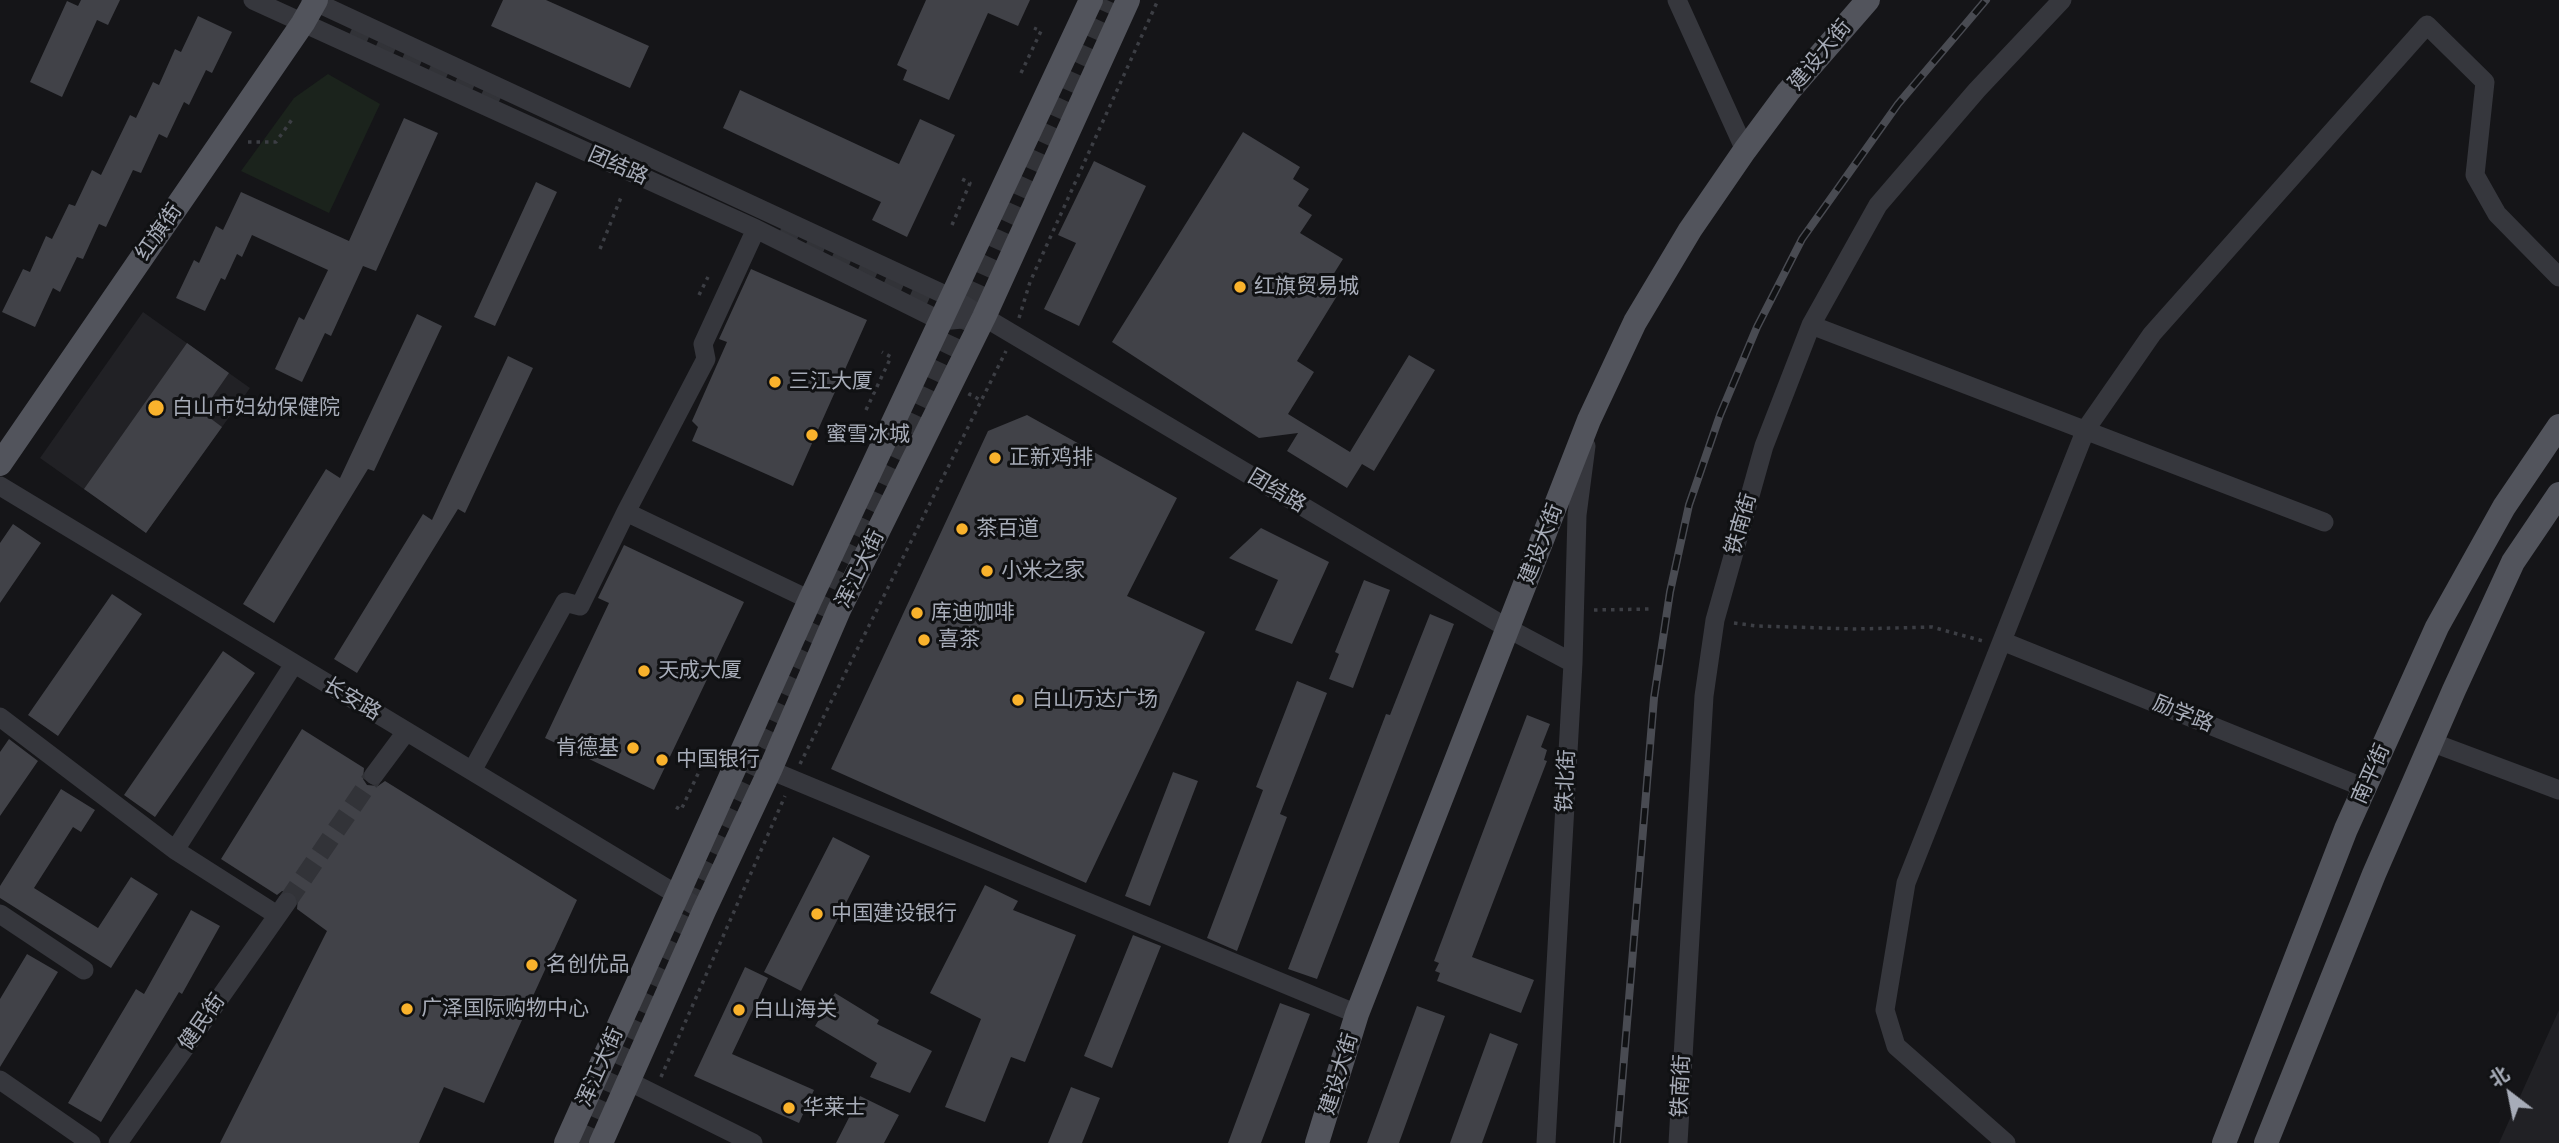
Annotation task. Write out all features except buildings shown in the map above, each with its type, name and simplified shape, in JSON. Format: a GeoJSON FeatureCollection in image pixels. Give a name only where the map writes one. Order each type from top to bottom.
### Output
{"type":"FeatureCollection","features":[{"type":"Feature","properties":{"kind":"main road","name":"浑江大街"},"geometry":{"type":"LineString","coordinates":[[565,1143],[810,600],[1091,0]]}},
{"type":"Feature","properties":{"kind":"main road","name":"浑江大街"},"geometry":{"type":"LineString","coordinates":[[601,1143],[704,911],[782,775],[839,610],[984,317],[1128,0]]}},
{"type":"Feature","properties":{"kind":"main road","name":"建设大街"},"geometry":{"type":"LineString","coordinates":[[1317,1143],[1357,1014],[1589,420],[1636,322],[1690,230],[1745,149],[1788,92],[1868,0]]}},
{"type":"Feature","properties":{"kind":"main road","name":"红旗街"},"geometry":{"type":"LineString","coordinates":[[0,464],[311,6]]}},
{"type":"Feature","properties":{"kind":"main road","name":"南平街"},"geometry":{"type":"LineString","coordinates":[[2224,1143],[2346,830],[2437,627],[2504,507],[2559,426]]}},
{"type":"Feature","properties":{"kind":"main road","name":"南平街"},"geometry":{"type":"LineString","coordinates":[[2266,1143],[2374,874],[2431,742],[2513,562],[2559,494]]}},
{"type":"Feature","properties":{"kind":"street","name":"团结路"},"geometry":{"type":"LineString","coordinates":[[253,0],[311,6],[952,298],[1509,629],[1573,663]]}},
{"type":"Feature","properties":{"kind":"street"},"geometry":{"type":"LineString","coordinates":[[1677,0],[1745,149]]}},
{"type":"Feature","properties":{"kind":"street","name":"铁南街"},"geometry":{"type":"LineString","coordinates":[[1678,1143],[1704,696],[1714,620],[1764,446],[1811,325],[1878,205],[1977,89],[2062,0]]}},
{"type":"Feature","properties":{"kind":"street","name":"团结路"},"geometry":{"type":"LineString","coordinates":[[311,6],[940,321]]}},
{"type":"Feature","properties":{"kind":"street"},"geometry":{"type":"LineString","coordinates":[[2006,1143],[1896,1046],[1885,1010],[1906,883],[2086,429],[2152,334],[2427,25],[2485,82],[2475,175],[2497,214],[2559,276]]}},
{"type":"Feature","properties":{"kind":"street"},"geometry":{"type":"LineString","coordinates":[[472,771],[565,602],[580,606],[706,359],[703,344],[757,229]]}},
{"type":"Feature","properties":{"kind":"street"},"geometry":{"type":"LineString","coordinates":[[940,321],[984,317]]}},
{"type":"Feature","properties":{"kind":"street"},"geometry":{"type":"LineString","coordinates":[[1811,325],[2324,522]]}},
{"type":"Feature","properties":{"kind":"street","name":"铁北街"},"geometry":{"type":"LineString","coordinates":[[1546,1143],[1573,663],[1577,515],[1589,420]]}},
{"type":"Feature","properties":{"kind":"street","name":"长安路"},"geometry":{"type":"LineString","coordinates":[[0,486],[704,911]]}},
{"type":"Feature","properties":{"kind":"street"},"geometry":{"type":"LineString","coordinates":[[626,512],[810,600]]}},
{"type":"Feature","properties":{"kind":"street","name":"励学路"},"geometry":{"type":"LineString","coordinates":[[2001,644],[2365,788]]}},
{"type":"Feature","properties":{"kind":"street"},"geometry":{"type":"LineString","coordinates":[[0,717],[175,850],[294,664]]}},
{"type":"Feature","properties":{"kind":"street"},"geometry":{"type":"LineString","coordinates":[[374,775],[406,732]]}},
{"type":"Feature","properties":{"kind":"street"},"geometry":{"type":"LineString","coordinates":[[2431,742],[2559,790]]}},
{"type":"Feature","properties":{"kind":"street"},"geometry":{"type":"LineString","coordinates":[[782,775],[1357,1014]]}},
{"type":"Feature","properties":{"kind":"street","name":"健民街"},"geometry":{"type":"LineString","coordinates":[[118,1143],[282,909],[175,850]]}},
{"type":"Feature","properties":{"kind":"street"},"geometry":{"type":"LineString","coordinates":[[0,914],[84,970]]}},
{"type":"Feature","properties":{"kind":"street"},"geometry":{"type":"LineString","coordinates":[[0,1080],[91,1143]]}},
{"type":"Feature","properties":{"kind":"street"},"geometry":{"type":"LineString","coordinates":[[628,1082],[754,1142]]}},
{"type":"Feature","properties":{"kind":"path"},"geometry":{"type":"LineString","coordinates":[[654,1094],[782,775],[1014,335],[1030,282],[1158,0]]}},
{"type":"Feature","properties":{"kind":"path"},"geometry":{"type":"LineString","coordinates":[[1021,73],[1041,31],[1034,28]]}},
{"type":"Feature","properties":{"kind":"path"},"geometry":{"type":"LineString","coordinates":[[246,142],[276,142],[293,118]]}},
{"type":"Feature","properties":{"kind":"path"},"geometry":{"type":"LineString","coordinates":[[952,225],[970,183],[962,179]]}},
{"type":"Feature","properties":{"kind":"path"},"geometry":{"type":"LineString","coordinates":[[600,249],[622,195]]}},
{"type":"Feature","properties":{"kind":"path"},"geometry":{"type":"LineString","coordinates":[[699,295],[708,277]]}},
{"type":"Feature","properties":{"kind":"path"},"geometry":{"type":"LineString","coordinates":[[866,410],[891,357],[882,352]]}},
{"type":"Feature","properties":{"kind":"path"},"geometry":{"type":"LineString","coordinates":[[1574,610],[1650,609]]}},
{"type":"Feature","properties":{"kind":"path"},"geometry":{"type":"LineString","coordinates":[[1714,620],[1757,626],[1856,629],[1932,627],[2001,644]]}},
{"type":"Feature","properties":{"kind":"path"},"geometry":{"type":"LineString","coordinates":[[676,807],[681,810],[704,761]]}},
{"type":"Feature","properties":{"kind":"shaded area"},"geometry":{"type":"Polygon","coordinates":[[[328,74],[380,104],[329,213],[241,171],[294,98],[328,74]]]}},
{"type":"Feature","properties":{"kind":"shaded area","name":"白山市妇幼保健院"},"geometry":{"type":"Polygon","coordinates":[[[143,312],[250,388],[146,533],[40,458],[143,312]]]}},
{"type":"Feature","properties":{"kind":"shaded area"},"geometry":{"type":"Polygon","coordinates":[[[2559,1010],[2559,1143],[2499,1143],[2559,1010]]]}},
{"type":"Feature","properties":{"kind":"tunnel"},"geometry":{"type":"LineString","coordinates":[[580,1143],[964,316],[1107,0]]}},
{"type":"Feature","properties":{"kind":"tunnel"},"geometry":{"type":"LineString","coordinates":[[350,33],[502,103]]}},
{"type":"Feature","properties":{"kind":"tunnel"},"geometry":{"type":"LineString","coordinates":[[780,231],[960,314]]}},
{"type":"Feature","properties":{"kind":"tunnel"},"geometry":{"type":"LineString","coordinates":[[287,902],[374,775]]}},
{"type":"Feature","properties":{"kind":"railway"},"geometry":{"type":"LineString","coordinates":[[1617,1143],[1654,698],[1670,592],[1689,505],[1720,415],[1757,327],[1802,239],[1898,104],[1986,0]]}},
{"type":"Feature","properties":{"kind":"place","name":"红旗贸易城"},"geometry":{"type":"Point","coordinates":[1240,287]}},
{"type":"Feature","properties":{"kind":"place","name":"三江大厦"},"geometry":{"type":"Point","coordinates":[775,382]}},
{"type":"Feature","properties":{"kind":"place","name":"白山市妇幼保健院"},"geometry":{"type":"Point","coordinates":[156,408]}},
{"type":"Feature","properties":{"kind":"place","name":"蜜雪冰城"},"geometry":{"type":"Point","coordinates":[812,435]}},
{"type":"Feature","properties":{"kind":"place","name":"正新鸡排"},"geometry":{"type":"Point","coordinates":[995,458]}},
{"type":"Feature","properties":{"kind":"place","name":"茶百道"},"geometry":{"type":"Point","coordinates":[962,529]}},
{"type":"Feature","properties":{"kind":"place","name":"小米之家"},"geometry":{"type":"Point","coordinates":[987,571]}},
{"type":"Feature","properties":{"kind":"place","name":"库迪咖啡"},"geometry":{"type":"Point","coordinates":[917,613]}},
{"type":"Feature","properties":{"kind":"place","name":"喜茶"},"geometry":{"type":"Point","coordinates":[924,640]}},
{"type":"Feature","properties":{"kind":"place","name":"天成大厦"},"geometry":{"type":"Point","coordinates":[644,671]}},
{"type":"Feature","properties":{"kind":"place","name":"白山万达广场"},"geometry":{"type":"Point","coordinates":[1018,700]}},
{"type":"Feature","properties":{"kind":"place","name":"肯德基"},"geometry":{"type":"Point","coordinates":[633,748]}},
{"type":"Feature","properties":{"kind":"place","name":"中国银行"},"geometry":{"type":"Point","coordinates":[662,760]}},
{"type":"Feature","properties":{"kind":"place","name":"中国建设银行"},"geometry":{"type":"Point","coordinates":[817,914]}},
{"type":"Feature","properties":{"kind":"place","name":"名创优品"},"geometry":{"type":"Point","coordinates":[532,965]}},
{"type":"Feature","properties":{"kind":"place","name":"广泽国际购物中心"},"geometry":{"type":"Point","coordinates":[407,1009]}},
{"type":"Feature","properties":{"kind":"place","name":"白山海关"},"geometry":{"type":"Point","coordinates":[739,1010]}},
{"type":"Feature","properties":{"kind":"place","name":"华莱士"},"geometry":{"type":"Point","coordinates":[789,1108]}}]}
